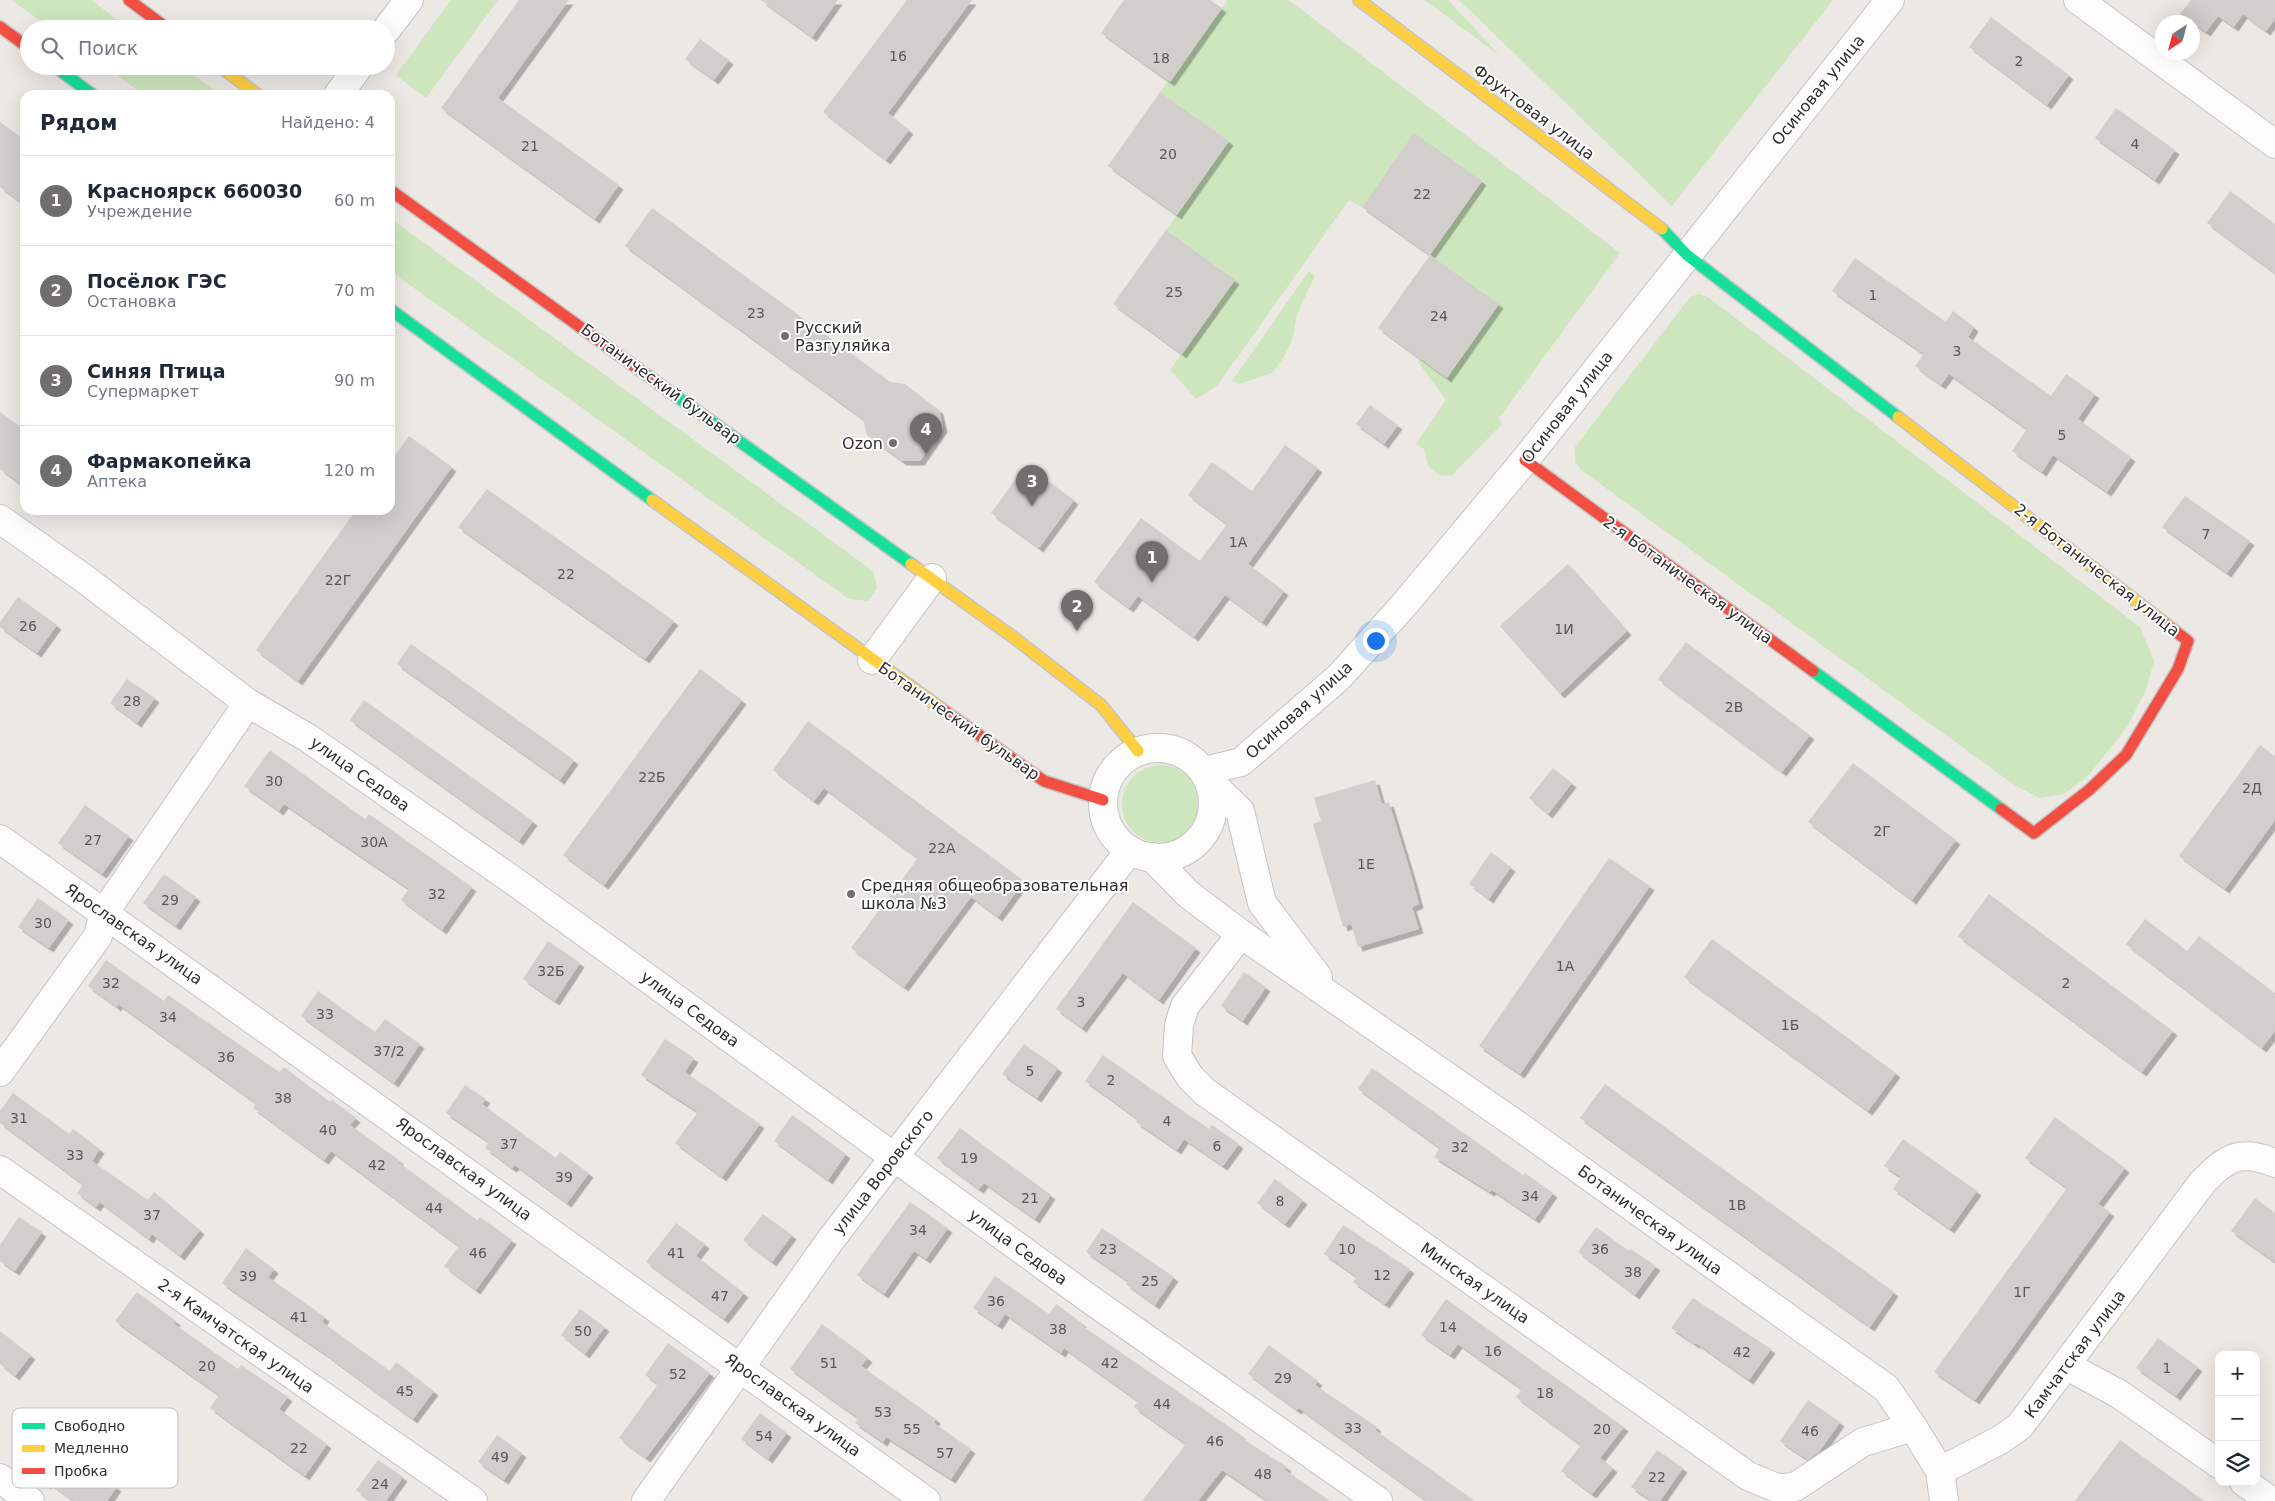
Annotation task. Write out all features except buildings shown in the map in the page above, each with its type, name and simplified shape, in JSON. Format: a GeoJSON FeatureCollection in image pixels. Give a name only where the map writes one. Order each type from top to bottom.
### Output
{"type":"FeatureCollection","features":[{"type":"Feature","properties":{"kind":"street"},"geometry":{"type":"LineString","coordinates":[[129,0],[156,20]]}},
{"type":"Feature","properties":{"kind":"street"},"geometry":{"type":"LineString","coordinates":[[393,20],[408,0]]}},
{"type":"Feature","properties":{"kind":"street","name":"Фруктовая улица"},"geometry":{"type":"LineString","coordinates":[[1359,0],[1662,228],[1687,255]]}},
{"type":"Feature","properties":{"kind":"street","name":"Осиновая улица"},"geometry":{"type":"LineString","coordinates":[[1207,776],[1241,762],[1338,677],[1403,606],[1526,460],[1890,0]]}},
{"type":"Feature","properties":{"kind":"street"},"geometry":{"type":"LineString","coordinates":[[2078,0],[2275,144]]}},
{"type":"Feature","properties":{"kind":"street"},"geometry":{"type":"LineString","coordinates":[[0,27],[20,41]]}},
{"type":"Feature","properties":{"kind":"street"},"geometry":{"type":"LineString","coordinates":[[66,75],[87,90]]}},
{"type":"Feature","properties":{"kind":"street"},"geometry":{"type":"LineString","coordinates":[[231,75],[251,90]]}},
{"type":"Feature","properties":{"kind":"street"},"geometry":{"type":"LineString","coordinates":[[342,90],[352,75]]}},
{"type":"Feature","properties":{"kind":"street","name":"Ботанический бульвар"},"geometry":{"type":"LineString","coordinates":[[395,194],[932,578],[1101,705],[1138,751]]}},
{"type":"Feature","properties":{"kind":"street","name":"2-я Ботаническая улица"},"geometry":{"type":"LineString","coordinates":[[1526,460],[2034,833],[2089,790],[2126,755],[2178,669],[2188,641],[2053,535],[1687,255]]}},
{"type":"Feature","properties":{"kind":"street","name":"Ботанический бульвар"},"geometry":{"type":"LineString","coordinates":[[395,313],[872,660],[1044,781],[1103,800]]}},
{"type":"Feature","properties":{"kind":"street","name":"улица Седова"},"geometry":{"type":"LineString","coordinates":[[0,519],[82,577],[248,702],[308,738],[503,874],[894,1158],[1378,1501]]}},
{"type":"Feature","properties":{"kind":"street","name":"Ботанический бульвар"},"geometry":{"type":"LineString","coordinates":[[872,660],[932,578]]}},
{"type":"Feature","properties":{"kind":"street"},"geometry":{"type":"LineString","coordinates":[[0,1072],[98,936],[104,913],[248,702]]}},
{"type":"Feature","properties":{"kind":"street"},"geometry":{"type":"LineString","coordinates":[[1150,748],[1174,750],[1185,755],[1207,776],[1214,808],[1210,822],[1204,835],[1193,846],[1181,853],[1167,857],[1141,854],[1118,840],[1109,828],[1104,814],[1103,800],[1110,776],[1127,757],[1138,751],[1150,748]]}},
{"type":"Feature","properties":{"kind":"street","name":"Ботаническая улица"},"geometry":{"type":"LineString","coordinates":[[1207,776],[1240,811],[1262,903],[1332,996]]}},
{"type":"Feature","properties":{"kind":"street","name":"Ярославская улица"},"geometry":{"type":"LineString","coordinates":[[0,839],[926,1501]]}},
{"type":"Feature","properties":{"kind":"street","name":"Ботаническая улица"},"geometry":{"type":"LineString","coordinates":[[1141,854],[1188,894],[1241,934],[1523,1128],[1886,1388],[1914,1426],[1940,1471]]}},
{"type":"Feature","properties":{"kind":"street","name":"улица Воровского"},"geometry":{"type":"LineString","coordinates":[[646,1501],[829,1242],[894,1158],[1141,854]]}},
{"type":"Feature","properties":{"kind":"street","name":"Минская улица"},"geometry":{"type":"LineString","coordinates":[[1241,934],[1185,1006],[1179,1025],[1178,1056],[1190,1077],[1205,1092],[1748,1476],[1777,1488],[1795,1487],[1863,1442],[1914,1426]]}},
{"type":"Feature","properties":{"kind":"street","name":"Камчатская улица"},"geometry":{"type":"LineString","coordinates":[[1940,1471],[2000,1440],[2020,1426],[2067,1366],[2202,1183],[2219,1164],[2246,1154],[2275,1164]]}},
{"type":"Feature","properties":{"kind":"street","name":"2-я Камчатская улица"},"geometry":{"type":"LineString","coordinates":[[0,1170],[473,1501]]}},
{"type":"Feature","properties":{"kind":"street"},"geometry":{"type":"LineString","coordinates":[[2067,1366],[2120,1394],[2215,1461]]}},
{"type":"Feature","properties":{"kind":"street"},"geometry":{"type":"LineString","coordinates":[[1940,1471],[1944,1501]]}},
{"type":"Feature","properties":{"kind":"street"},"geometry":{"type":"LineString","coordinates":[[0,1478],[12,1487]]}},
{"type":"Feature","properties":{"kind":"street"},"geometry":{"type":"LineString","coordinates":[[2250,1486],[2271,1501]]}},
{"type":"Feature","properties":{"kind":"street"},"geometry":{"type":"LineString","coordinates":[[13,1488],[30,1501]]}},
{"type":"Feature","properties":{"kind":"green space"},"geometry":{"type":"Polygon","coordinates":[[[11,0],[91,0],[118,20],[39,20],[11,0]]]}},
{"type":"Feature","properties":{"kind":"green space"},"geometry":{"type":"Polygon","coordinates":[[[451,0],[498,0],[426,98],[396,75],[451,0]]]}},
{"type":"Feature","properties":{"kind":"green space"},"geometry":{"type":"Polygon","coordinates":[[[1228,0],[1289,0],[1620,253],[1503,413],[1498,417],[1502,424],[1452,475],[1440,476],[1428,466],[1424,449],[1416,444],[1446,400],[1418,362],[1420,358],[1447,377],[1499,304],[1430,255],[1482,181],[1414,134],[1362,207],[1349,200],[1217,386],[1196,399],[1170,370],[1234,280],[1166,230],[1229,141],[1160,92],[1228,0]]]}},
{"type":"Feature","properties":{"kind":"green space"},"geometry":{"type":"Polygon","coordinates":[[[1425,0],[1448,0],[1500,56],[1425,0]]]}},
{"type":"Feature","properties":{"kind":"green space"},"geometry":{"type":"Polygon","coordinates":[[[1459,0],[1833,0],[1672,206],[1459,0]]]}},
{"type":"Feature","properties":{"kind":"green space"},"geometry":{"type":"Polygon","coordinates":[[[116,75],[194,75],[214,90],[137,90],[116,75]]]}},
{"type":"Feature","properties":{"kind":"green space"},"geometry":{"type":"Polygon","coordinates":[[[395,222],[873,571],[877,588],[868,601],[849,599],[395,275],[395,222]]]}},
{"type":"Feature","properties":{"kind":"green space"},"geometry":{"type":"Polygon","coordinates":[[[1309,271],[1315,276],[1297,314],[1293,337],[1284,357],[1272,373],[1239,384],[1232,381],[1309,271]]]}},
{"type":"Feature","properties":{"kind":"green space"},"geometry":{"type":"Polygon","coordinates":[[[1699,294],[1708,297],[2140,627],[2154,661],[2146,690],[2127,727],[2088,776],[2064,794],[2039,798],[2013,784],[1581,470],[1575,462],[1575,447],[1690,297],[1699,294]]]}},
{"type":"Feature","properties":{"kind":"green space"},"geometry":{"type":"Polygon","coordinates":[[[1161,765],[1176,768],[1193,782],[1197,789],[1200,804],[1197,819],[1183,836],[1176,840],[1161,843],[1146,840],[1129,826],[1125,819],[1122,804],[1125,789],[1139,772],[1146,768],[1161,765]]]}},
{"type":"Feature","properties":{"kind":"traffic: fast"},"geometry":{"type":"LineString","coordinates":[[66,75],[86,90]]}},
{"type":"Feature","properties":{"kind":"traffic: fast"},"geometry":{"type":"LineString","coordinates":[[1662,229],[1687,255],[1898,417]]}},
{"type":"Feature","properties":{"kind":"traffic: fast"},"geometry":{"type":"LineString","coordinates":[[395,313],[652,500]]}},
{"type":"Feature","properties":{"kind":"traffic: fast"},"geometry":{"type":"LineString","coordinates":[[669,391],[911,564]]}},
{"type":"Feature","properties":{"kind":"traffic: fast"},"geometry":{"type":"LineString","coordinates":[[1813,671],[2001,809]]}},
{"type":"Feature","properties":{"kind":"traffic: slow"},"geometry":{"type":"LineString","coordinates":[[1359,0],[1662,229]]}},
{"type":"Feature","properties":{"kind":"traffic: slow"},"geometry":{"type":"LineString","coordinates":[[231,75],[251,90]]}},
{"type":"Feature","properties":{"kind":"traffic: slow"},"geometry":{"type":"LineString","coordinates":[[1898,417],[2166,624]]}},
{"type":"Feature","properties":{"kind":"traffic: slow"},"geometry":{"type":"LineString","coordinates":[[652,500],[942,709]]}},
{"type":"Feature","properties":{"kind":"traffic: slow"},"geometry":{"type":"LineString","coordinates":[[911,564],[1013,637],[1101,705],[1138,751]]}},
{"type":"Feature","properties":{"kind":"traffic: jam"},"geometry":{"type":"LineString","coordinates":[[129,0],[156,20]]}},
{"type":"Feature","properties":{"kind":"traffic: jam"},"geometry":{"type":"LineString","coordinates":[[0,27],[20,41]]}},
{"type":"Feature","properties":{"kind":"traffic: jam"},"geometry":{"type":"LineString","coordinates":[[395,194],[669,391]]}},
{"type":"Feature","properties":{"kind":"traffic: jam"},"geometry":{"type":"LineString","coordinates":[[1525,460],[1813,671]]}},
{"type":"Feature","properties":{"kind":"traffic: jam"},"geometry":{"type":"LineString","coordinates":[[2001,809],[2034,833],[2089,790],[2126,755],[2178,669],[2188,641],[2166,624]]}},
{"type":"Feature","properties":{"kind":"traffic: jam"},"geometry":{"type":"LineString","coordinates":[[942,709],[1044,781],[1103,800]]}},
{"type":"Feature","properties":{"kind":"place","name":"Русский Разгуляйка"},"geometry":{"type":"Point","coordinates":[785,336]}},
{"type":"Feature","properties":{"kind":"place","name":"Ozon"},"geometry":{"type":"Point","coordinates":[893,443]}},
{"type":"Feature","properties":{"kind":"place","name":"Фармакопейка"},"geometry":{"type":"Point","coordinates":[926,454]}},
{"type":"Feature","properties":{"kind":"place","name":"Синяя Птица"},"geometry":{"type":"Point","coordinates":[1032,506]}},
{"type":"Feature","properties":{"kind":"place","name":"Красноярск 660030"},"geometry":{"type":"Point","coordinates":[1152,582]}},
{"type":"Feature","properties":{"kind":"place","name":"Посёлок ГЭС"},"geometry":{"type":"Point","coordinates":[1077,631]}},
{"type":"Feature","properties":{"kind":"place","name":"Средняя общеобразовательная школа №3"},"geometry":{"type":"Point","coordinates":[851,894]}}]}
